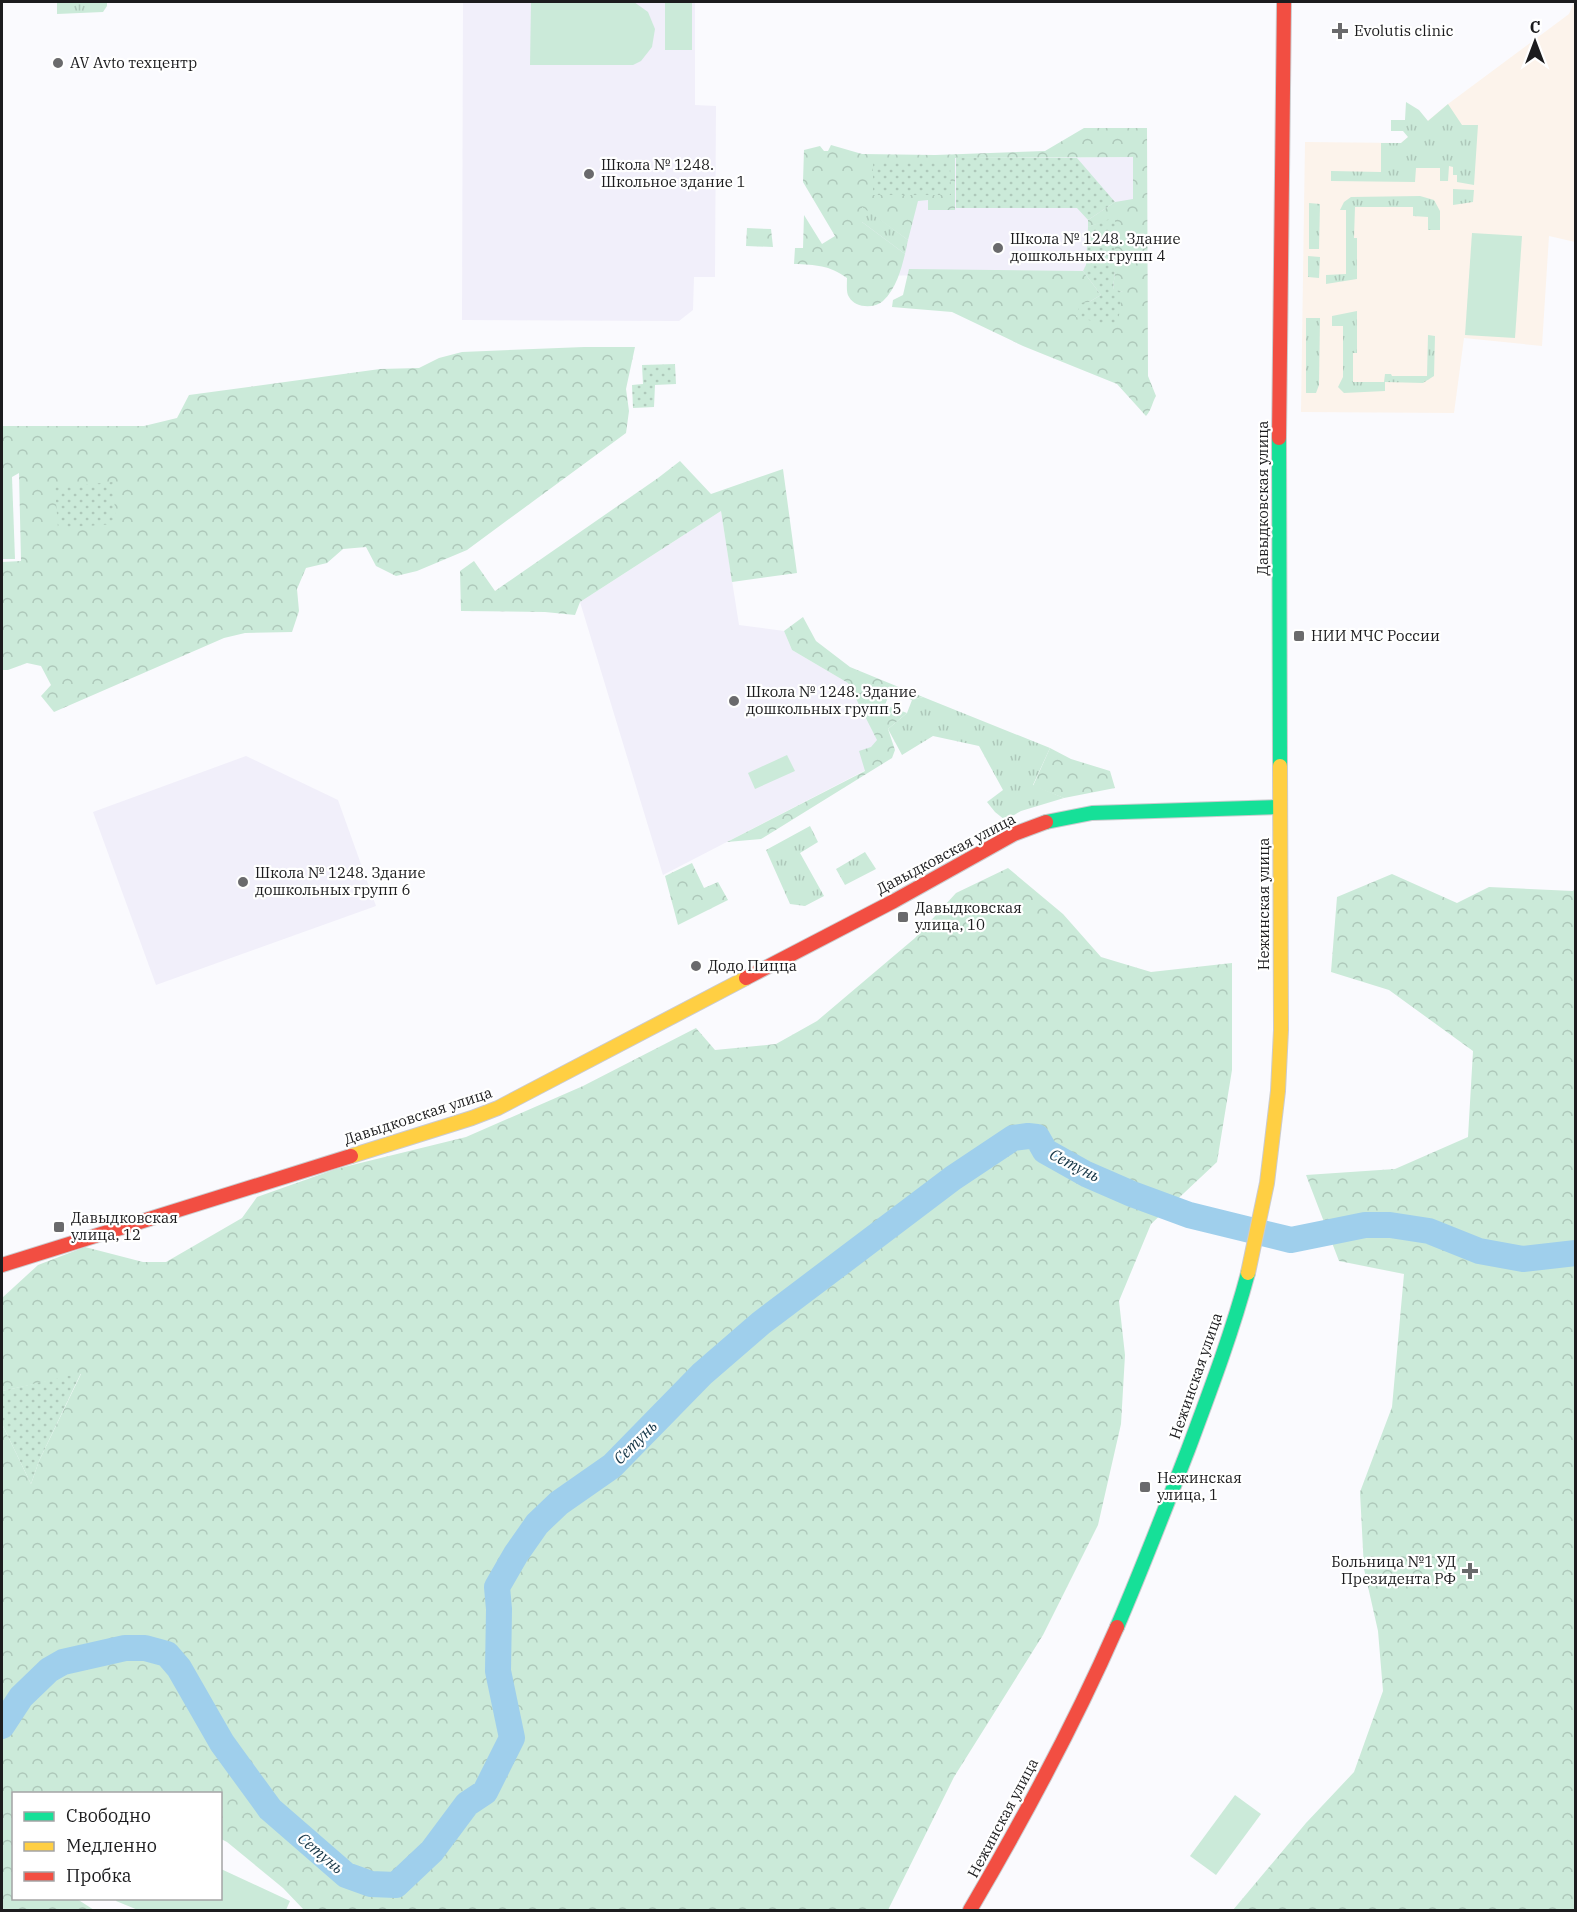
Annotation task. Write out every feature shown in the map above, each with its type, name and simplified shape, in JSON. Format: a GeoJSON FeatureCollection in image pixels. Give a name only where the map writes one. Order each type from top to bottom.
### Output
{"type":"FeatureCollection","features":[{"type":"Feature","properties":{"kind":"street","name":"Давыдковская улица"},"geometry":{"type":"LineString","coordinates":[[2,1265],[498,1108],[894,901],[1014,834],[1041,824],[1092,813],[1280,807],[1279,425],[1284,2]]}},
{"type":"Feature","properties":{"kind":"street","name":"Нежинская улица"},"geometry":{"type":"LineString","coordinates":[[970,1911],[1024,1815],[1082,1702],[1148,1556],[1221,1362],[1248,1273],[1274,1143],[1280,1069],[1280,807]]}},
{"type":"Feature","properties":{"kind":"shaded area","name":"Школа № 1248. Школьное здание 1"},"geometry":{"type":"Polygon","coordinates":[[[463,2],[695,2],[695,105],[716,106],[715,277],[694,277],[693,310],[679,321],[462,320],[463,2]]]}},
{"type":"Feature","properties":{"kind":"shaded area"},"geometry":{"type":"Polygon","coordinates":[[[1574,2],[1575,242],[1549,236],[1542,346],[1464,338],[1454,413],[1301,412],[1305,142],[1401,143],[1448,104],[1569,14],[1574,2]]]}},
{"type":"Feature","properties":{"kind":"shaded area","name":"Школа № 1248. Здание дошкольных групп 4"},"geometry":{"type":"Polygon","coordinates":[[[1133,157],[1134,341],[946,275],[863,276],[862,159],[1133,157]]]}},
{"type":"Feature","properties":{"kind":"shaded area","name":"Школа № 1248. Здание дошкольных групп 5"},"geometry":{"type":"Polygon","coordinates":[[[721,511],[739,625],[784,631],[792,650],[848,683],[887,759],[663,875],[580,602],[721,511]]]}},
{"type":"Feature","properties":{"kind":"shaded area","name":"Школа № 1248. Здание дошкольных групп 6"},"geometry":{"type":"Polygon","coordinates":[[[246,756],[338,800],[376,906],[156,985],[93,812],[246,756]]]}},
{"type":"Feature","properties":{"kind":"green space"},"geometry":{"type":"Polygon","coordinates":[[[57,2],[107,2],[107,6],[103,12],[57,14],[57,2]]]}},
{"type":"Feature","properties":{"kind":"green space"},"geometry":{"type":"Polygon","coordinates":[[[531,2],[634,2],[648,12],[655,29],[652,47],[641,61],[633,65],[530,65],[531,2]]]}},
{"type":"Feature","properties":{"kind":"green space"},"geometry":{"type":"Polygon","coordinates":[[[665,2],[692,2],[692,50],[665,50],[665,2]]]}},
{"type":"Feature","properties":{"kind":"green space"},"geometry":{"type":"Polygon","coordinates":[[[1406,102],[1419,110],[1428,121],[1448,104],[1462,125],[1478,125],[1474,185],[1457,182],[1457,175],[1453,175],[1453,167],[1449,166],[1448,181],[1440,181],[1440,168],[1416,168],[1415,182],[1331,181],[1331,171],[1381,172],[1381,143],[1401,143],[1408,137],[1403,131],[1391,131],[1391,120],[1405,120],[1406,102]]]}},
{"type":"Feature","properties":{"kind":"green space"},"geometry":{"type":"Polygon","coordinates":[[[1084,128],[1147,128],[1148,376],[1156,396],[1146,416],[1117,384],[1023,346],[952,312],[892,307],[893,300],[903,295],[909,269],[1083,271],[1101,295],[1089,302],[1076,317],[1123,292],[1113,290],[1115,218],[1088,227],[1088,220],[1115,202],[1133,199],[1133,157],[955,158],[955,210],[928,210],[928,200],[918,201],[908,240],[862,207],[862,222],[905,254],[895,285],[879,304],[865,306],[852,301],[847,293],[847,278],[834,270],[816,265],[794,264],[795,248],[803,248],[804,215],[822,244],[835,236],[803,182],[804,150],[820,146],[824,151],[828,151],[831,145],[862,154],[935,155],[1045,151],[1084,128]]]}},
{"type":"Feature","properties":{"kind":"green space"},"geometry":{"type":"Polygon","coordinates":[[[956,158],[1077,158],[1115,202],[1088,220],[1077,208],[956,208],[956,158]]]}},
{"type":"Feature","properties":{"kind":"green space"},"geometry":{"type":"Polygon","coordinates":[[[873,162],[950,162],[951,195],[873,195],[873,162]]]}},
{"type":"Feature","properties":{"kind":"green space"},"geometry":{"type":"Polygon","coordinates":[[[1453,189],[1474,190],[1473,202],[1453,205],[1453,189]]]}},
{"type":"Feature","properties":{"kind":"green space"},"geometry":{"type":"Polygon","coordinates":[[[1420,196],[1434,200],[1440,211],[1440,230],[1428,230],[1428,217],[1413,216],[1413,207],[1355,207],[1354,238],[1357,238],[1357,279],[1326,284],[1326,275],[1346,274],[1346,210],[1340,210],[1344,202],[1351,197],[1420,196]]]}},
{"type":"Feature","properties":{"kind":"green space"},"geometry":{"type":"Polygon","coordinates":[[[1309,203],[1320,204],[1319,249],[1309,249],[1309,203]]]}},
{"type":"Feature","properties":{"kind":"green space"},"geometry":{"type":"Polygon","coordinates":[[[862,206],[908,240],[905,254],[862,222],[862,206]]]}},
{"type":"Feature","properties":{"kind":"green space"},"geometry":{"type":"Polygon","coordinates":[[[1115,217],[1113,289],[1123,292],[1117,327],[1076,317],[1080,303],[1089,302],[1101,295],[1083,271],[1086,265],[1088,227],[1115,217]]]}},
{"type":"Feature","properties":{"kind":"green space"},"geometry":{"type":"Polygon","coordinates":[[[747,228],[771,229],[773,247],[746,246],[747,228]]]}},
{"type":"Feature","properties":{"kind":"green space"},"geometry":{"type":"Polygon","coordinates":[[[1472,233],[1522,236],[1515,338],[1465,335],[1472,233]]]}},
{"type":"Feature","properties":{"kind":"green space"},"geometry":{"type":"Polygon","coordinates":[[[1308,256],[1320,257],[1319,278],[1308,277],[1308,256]]]}},
{"type":"Feature","properties":{"kind":"green space"},"geometry":{"type":"Polygon","coordinates":[[[1357,311],[1357,353],[1353,353],[1353,382],[1384,382],[1385,374],[1427,376],[1428,335],[1435,336],[1434,376],[1423,383],[1385,382],[1385,391],[1344,393],[1338,387],[1343,377],[1343,326],[1332,326],[1332,316],[1357,311]]]}},
{"type":"Feature","properties":{"kind":"green space"},"geometry":{"type":"Polygon","coordinates":[[[1306,318],[1320,318],[1319,385],[1316,393],[1306,393],[1306,318]]]}},
{"type":"Feature","properties":{"kind":"green space"},"geometry":{"type":"Polygon","coordinates":[[[635,347],[626,389],[629,411],[626,433],[467,550],[417,571],[396,576],[376,566],[366,547],[343,549],[327,563],[306,568],[297,589],[299,611],[292,632],[245,633],[224,638],[54,712],[41,696],[51,685],[41,666],[27,663],[2,670],[2,562],[21,561],[19,473],[12,477],[2,477],[2,426],[144,426],[177,418],[189,395],[380,369],[419,368],[439,358],[462,352],[635,347]]]}},
{"type":"Feature","properties":{"kind":"green space"},"geometry":{"type":"Polygon","coordinates":[[[675,364],[676,384],[655,385],[654,407],[633,408],[632,385],[643,384],[642,365],[675,364]]]}},
{"type":"Feature","properties":{"kind":"green space"},"geometry":{"type":"Polygon","coordinates":[[[680,461],[711,494],[783,469],[797,573],[732,582],[721,511],[580,602],[575,615],[545,612],[461,611],[460,571],[474,561],[495,591],[680,461]]]}},
{"type":"Feature","properties":{"kind":"green space"},"geometry":{"type":"Polygon","coordinates":[[[2,477],[12,477],[15,559],[2,559],[2,477]]]}},
{"type":"Feature","properties":{"kind":"green space"},"geometry":{"type":"Polygon","coordinates":[[[113,482],[116,524],[58,528],[55,487],[113,482]]]}},
{"type":"Feature","properties":{"kind":"green space"},"geometry":{"type":"Polygon","coordinates":[[[803,617],[816,641],[850,667],[923,697],[912,700],[890,692],[885,705],[907,713],[888,729],[895,750],[892,758],[761,839],[727,842],[865,771],[859,751],[871,747],[877,740],[848,683],[792,650],[784,631],[803,617]]]}},
{"type":"Feature","properties":{"kind":"green space"},"geometry":{"type":"Polygon","coordinates":[[[923,697],[1050,748],[1033,785],[1064,798],[1021,811],[1005,820],[987,802],[1003,790],[979,746],[933,736],[902,755],[888,729],[907,713],[912,700],[923,697]]]}},
{"type":"Feature","properties":{"kind":"green space"},"geometry":{"type":"Polygon","coordinates":[[[1050,748],[1071,759],[1110,771],[1115,788],[1064,798],[1033,786],[1050,748]]]}},
{"type":"Feature","properties":{"kind":"green space"},"geometry":{"type":"Polygon","coordinates":[[[787,755],[795,771],[755,789],[748,773],[787,755]]]}},
{"type":"Feature","properties":{"kind":"green space"},"geometry":{"type":"Polygon","coordinates":[[[810,826],[818,842],[800,853],[824,896],[805,906],[790,904],[766,850],[810,826]]]}},
{"type":"Feature","properties":{"kind":"green space"},"geometry":{"type":"Polygon","coordinates":[[[865,852],[876,869],[845,885],[836,869],[865,852]]]}},
{"type":"Feature","properties":{"kind":"green space"},"geometry":{"type":"Polygon","coordinates":[[[692,863],[704,888],[718,882],[728,900],[678,925],[665,876],[692,863]]]}},
{"type":"Feature","properties":{"kind":"green space"},"geometry":{"type":"Polygon","coordinates":[[[1008,868],[1063,914],[1101,957],[1151,972],[1232,963],[1232,1070],[1217,1162],[1151,1224],[1119,1301],[1125,1355],[1121,1424],[1098,1525],[1043,1635],[954,1777],[888,1910],[304,1910],[283,1888],[222,1840],[222,1792],[12,1792],[12,1900],[79,1900],[94,1910],[2,1910],[2,1424],[31,1484],[39,1461],[81,1374],[2,1391],[2,1298],[38,1265],[85,1247],[143,1262],[166,1262],[242,1218],[257,1197],[336,1169],[466,1137],[583,1086],[696,1028],[715,1050],[776,1044],[817,1021],[915,938],[956,893],[1008,868]]]}},
{"type":"Feature","properties":{"kind":"green space","name":"Больница №1 УД Президента РФ"},"geometry":{"type":"Polygon","coordinates":[[[1392,874],[1457,903],[1489,887],[1573,891],[1575,888],[1575,1910],[1233,1910],[1306,1823],[1354,1772],[1383,1691],[1378,1631],[1364,1569],[1360,1492],[1392,1407],[1404,1274],[1339,1261],[1306,1175],[1395,1169],[1468,1137],[1473,1051],[1389,990],[1331,972],[1337,897],[1392,874]]]}},
{"type":"Feature","properties":{"kind":"green space"},"geometry":{"type":"Polygon","coordinates":[[[81,1373],[39,1461],[31,1484],[2,1424],[2,1391],[81,1373]]]}},
{"type":"Feature","properties":{"kind":"green space"},"geometry":{"type":"Polygon","coordinates":[[[1235,1795],[1261,1814],[1216,1875],[1190,1856],[1235,1795]]]}},
{"type":"Feature","properties":{"kind":"green space"},"geometry":{"type":"Polygon","coordinates":[[[222,1869],[290,1901],[286,1910],[138,1910],[116,1901],[222,1900],[222,1869]]]}},
{"type":"Feature","properties":{"kind":"waterway","name":"Сетунь"},"geometry":{"type":"LineString","coordinates":[[2,1726],[21,1697],[49,1670],[63,1662],[125,1648],[145,1648],[167,1654],[179,1668],[222,1743],[270,1809],[346,1875],[371,1884],[396,1885],[432,1851],[467,1804],[485,1792],[512,1738],[498,1671],[497,1587],[537,1524],[559,1503],[612,1466],[702,1374],[761,1323],[953,1178],[1013,1138],[1037,1137],[1045,1151],[1086,1174],[1189,1215],[1291,1240],[1365,1225],[1390,1225],[1429,1231],[1479,1251],[1523,1259],[1576,1253]]}},
{"type":"Feature","properties":{"kind":"traffic: fast"},"geometry":{"type":"LineString","coordinates":[[1279,438],[1280,766]]}},
{"type":"Feature","properties":{"kind":"traffic: fast"},"geometry":{"type":"LineString","coordinates":[[1046,822],[1092,813],[1280,807]]}},
{"type":"Feature","properties":{"kind":"traffic: fast"},"geometry":{"type":"LineString","coordinates":[[1117,1627],[1188,1450],[1228,1340],[1248,1273]]}},
{"type":"Feature","properties":{"kind":"traffic: slow"},"geometry":{"type":"LineString","coordinates":[[1248,1273],[1267,1183],[1278,1091],[1281,1030],[1280,766]]}},
{"type":"Feature","properties":{"kind":"traffic: slow"},"geometry":{"type":"LineString","coordinates":[[351,1156],[498,1108],[746,978]]}},
{"type":"Feature","properties":{"kind":"traffic: jam"},"geometry":{"type":"LineString","coordinates":[[1279,438],[1284,2]]}},
{"type":"Feature","properties":{"kind":"traffic: jam"},"geometry":{"type":"LineString","coordinates":[[746,978],[894,901],[1014,834],[1046,822]]}},
{"type":"Feature","properties":{"kind":"traffic: jam"},"geometry":{"type":"LineString","coordinates":[[2,1265],[351,1156]]}},
{"type":"Feature","properties":{"kind":"traffic: jam"},"geometry":{"type":"LineString","coordinates":[[970,1910],[1048,1771],[1117,1627]]}},
{"type":"Feature","properties":{"kind":"place","name":"Evolutis clinic"},"geometry":{"type":"Point","coordinates":[1340,31]}},
{"type":"Feature","properties":{"kind":"place","name":"AV Avto техцентр"},"geometry":{"type":"Point","coordinates":[58,63]}},
{"type":"Feature","properties":{"kind":"place","name":"Школа № 1248. Школьное здание 1"},"geometry":{"type":"Point","coordinates":[589,174]}},
{"type":"Feature","properties":{"kind":"place","name":"Школа № 1248. Здание дошкольных групп 4"},"geometry":{"type":"Point","coordinates":[998,248]}},
{"type":"Feature","properties":{"kind":"place","name":"НИИ МЧС России"},"geometry":{"type":"Point","coordinates":[1299,636]}},
{"type":"Feature","properties":{"kind":"place","name":"Школа № 1248. Здание дошкольных групп 5"},"geometry":{"type":"Point","coordinates":[734,701]}},
{"type":"Feature","properties":{"kind":"place","name":"Школа № 1248. Здание дошкольных групп 6"},"geometry":{"type":"Point","coordinates":[243,882]}},
{"type":"Feature","properties":{"kind":"place","name":"Давыдковская улица, 10"},"geometry":{"type":"Point","coordinates":[903,917]}},
{"type":"Feature","properties":{"kind":"place","name":"Додо Пицца"},"geometry":{"type":"Point","coordinates":[696,966]}},
{"type":"Feature","properties":{"kind":"place","name":"Давыдковская улица, 12"},"geometry":{"type":"Point","coordinates":[59,1227]}},
{"type":"Feature","properties":{"kind":"place","name":"Нежинская улица, 1"},"geometry":{"type":"Point","coordinates":[1145,1487]}},
{"type":"Feature","properties":{"kind":"place","name":"Больница №1 УД Президента РФ"},"geometry":{"type":"Point","coordinates":[1470,1571]}}]}
